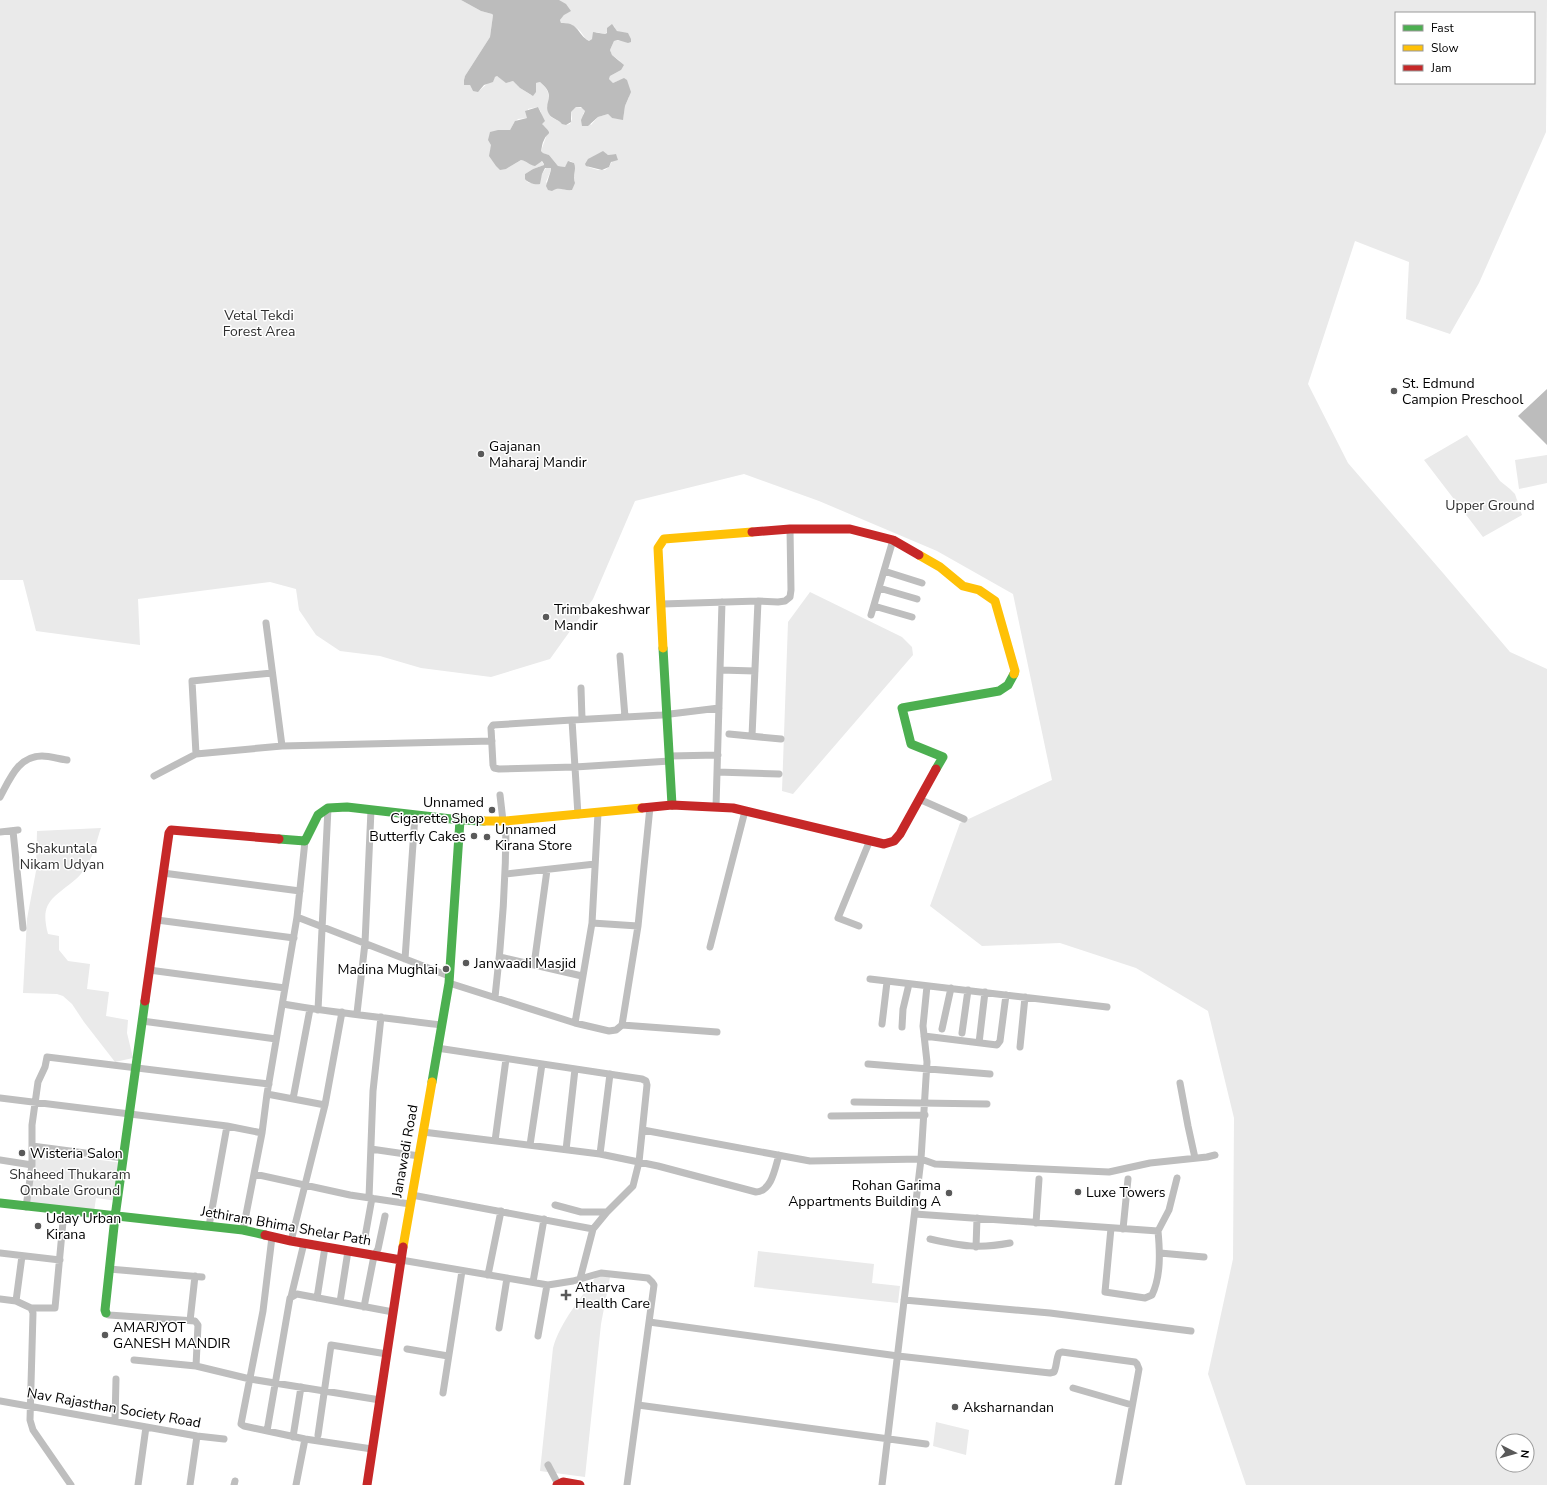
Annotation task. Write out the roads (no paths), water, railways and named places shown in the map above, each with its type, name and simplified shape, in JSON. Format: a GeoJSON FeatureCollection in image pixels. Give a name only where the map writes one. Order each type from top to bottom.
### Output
{"type":"FeatureCollection","features":[{"type":"Feature","properties":{"kind":"street"},"geometry":{"type":"LineString","coordinates":[[662,604],[785,601],[790,597],[791,590],[790,529]]}},
{"type":"Feature","properties":{"kind":"street"},"geometry":{"type":"LineString","coordinates":[[243,1230],[262,1133],[276,1039],[294,938],[305,841],[318,815],[328,808],[347,807],[460,820],[504,821],[578,816],[672,805],[716,807],[733,808],[870,840],[889,843],[897,838],[942,757],[911,744],[902,708],[905,706],[999,691],[1008,685],[1015,671],[995,601],[979,590],[963,586],[940,567],[893,540],[850,529],[790,529],[662,540],[658,548],[672,805]]}},
{"type":"Feature","properties":{"kind":"street"},"geometry":{"type":"LineString","coordinates":[[871,615],[893,540]]}},
{"type":"Feature","properties":{"kind":"street"},"geometry":{"type":"LineString","coordinates":[[884,571],[922,582]]}},
{"type":"Feature","properties":{"kind":"street"},"geometry":{"type":"LineString","coordinates":[[879,588],[917,599]]}},
{"type":"Feature","properties":{"kind":"street"},"geometry":{"type":"LineString","coordinates":[[752,736],[758,601]]}},
{"type":"Feature","properties":{"kind":"street"},"geometry":{"type":"LineString","coordinates":[[716,807],[722,602]]}},
{"type":"Feature","properties":{"kind":"street"},"geometry":{"type":"LineString","coordinates":[[874,606],[912,618]]}},
{"type":"Feature","properties":{"kind":"street"},"geometry":{"type":"LineString","coordinates":[[266,623],[282,746]]}},
{"type":"Feature","properties":{"kind":"street"},"geometry":{"type":"LineString","coordinates":[[620,656],[625,717]]}},
{"type":"Feature","properties":{"kind":"street"},"geometry":{"type":"LineString","coordinates":[[720,670],[755,671]]}},
{"type":"Feature","properties":{"kind":"street"},"geometry":{"type":"LineString","coordinates":[[196,754],[192,681],[272,673]]}},
{"type":"Feature","properties":{"kind":"street"},"geometry":{"type":"LineString","coordinates":[[581,688],[582,719]]}},
{"type":"Feature","properties":{"kind":"street"},"geometry":{"type":"LineString","coordinates":[[718,755],[575,767],[499,769],[494,768],[493,765],[491,728],[494,725],[668,714],[719,708]]}},
{"type":"Feature","properties":{"kind":"street"},"geometry":{"type":"LineString","coordinates":[[572,720],[578,816]]}},
{"type":"Feature","properties":{"kind":"street"},"geometry":{"type":"LineString","coordinates":[[729,734],[782,739]]}},
{"type":"Feature","properties":{"kind":"street"},"geometry":{"type":"LineString","coordinates":[[154,776],[196,754],[282,746],[492,740]]}},
{"type":"Feature","properties":{"kind":"street"},"geometry":{"type":"LineString","coordinates":[[0,797],[15,769],[26,759],[42,756],[67,760]]}},
{"type":"Feature","properties":{"kind":"street"},"geometry":{"type":"LineString","coordinates":[[717,772],[779,774]]}},
{"type":"Feature","properties":{"kind":"street"},"geometry":{"type":"LineString","coordinates":[[495,997],[500,957],[506,874],[504,821],[500,795]]}},
{"type":"Feature","properties":{"kind":"street"},"geometry":{"type":"LineString","coordinates":[[919,799],[964,819]]}},
{"type":"Feature","properties":{"kind":"street"},"geometry":{"type":"LineString","coordinates":[[297,918],[365,942],[449,979],[495,997],[575,1023],[609,1031],[616,1030],[622,1025],[638,926],[650,807]]}},
{"type":"Feature","properties":{"kind":"street"},"geometry":{"type":"LineString","coordinates":[[318,1010],[328,808]]}},
{"type":"Feature","properties":{"kind":"street"},"geometry":{"type":"LineString","coordinates":[[357,1013],[365,942],[371,810]]}},
{"type":"Feature","properties":{"kind":"street"},"geometry":{"type":"LineString","coordinates":[[710,947],[745,811]]}},
{"type":"Feature","properties":{"kind":"street"},"geometry":{"type":"LineString","coordinates":[[575,1023],[592,923],[594,864],[598,813]]}},
{"type":"Feature","properties":{"kind":"street"},"geometry":{"type":"LineString","coordinates":[[405,959],[415,815]]}},
{"type":"Feature","properties":{"kind":"street","name":"Janawadi Road"},"geometry":{"type":"LineString","coordinates":[[367,1485],[410,1204],[449,979],[460,820]]}},
{"type":"Feature","properties":{"kind":"street"},"geometry":{"type":"LineString","coordinates":[[0,832],[16,830],[22,928]]}},
{"type":"Feature","properties":{"kind":"street"},"geometry":{"type":"LineString","coordinates":[[196,1366],[198,1325],[195,1321],[109,1315],[105,1310],[115,1217],[169,834],[171,830],[176,830],[305,841]]}},
{"type":"Feature","properties":{"kind":"street"},"geometry":{"type":"LineString","coordinates":[[859,926],[838,918],[870,840]]}},
{"type":"Feature","properties":{"kind":"street"},"geometry":{"type":"LineString","coordinates":[[506,874],[594,864]]}},
{"type":"Feature","properties":{"kind":"street"},"geometry":{"type":"LineString","coordinates":[[534,965],[546,870]]}},
{"type":"Feature","properties":{"kind":"street"},"geometry":{"type":"LineString","coordinates":[[163,873],[300,891]]}},
{"type":"Feature","properties":{"kind":"street"},"geometry":{"type":"LineString","coordinates":[[157,920],[294,938]]}},
{"type":"Feature","properties":{"kind":"street"},"geometry":{"type":"LineString","coordinates":[[592,923],[638,926]]}},
{"type":"Feature","properties":{"kind":"street"},"geometry":{"type":"LineString","coordinates":[[500,957],[582,976]]}},
{"type":"Feature","properties":{"kind":"street"},"geometry":{"type":"LineString","coordinates":[[150,970],[285,988]]}},
{"type":"Feature","properties":{"kind":"street"},"geometry":{"type":"LineString","coordinates":[[870,979],[1107,1007]]}},
{"type":"Feature","properties":{"kind":"street"},"geometry":{"type":"LineString","coordinates":[[882,1024],[887,982]]}},
{"type":"Feature","properties":{"kind":"street"},"geometry":{"type":"LineString","coordinates":[[902,1027],[903,1009],[909,984]]}},
{"type":"Feature","properties":{"kind":"street"},"geometry":{"type":"LineString","coordinates":[[882,1485],[915,1214],[925,1115],[927,1069],[923,1026],[926,986]]}},
{"type":"Feature","properties":{"kind":"street"},"geometry":{"type":"LineString","coordinates":[[942,1029],[951,988]]}},
{"type":"Feature","properties":{"kind":"street"},"geometry":{"type":"LineString","coordinates":[[962,1033],[968,990]]}},
{"type":"Feature","properties":{"kind":"street"},"geometry":{"type":"LineString","coordinates":[[979,1043],[985,992]]}},
{"type":"Feature","properties":{"kind":"street"},"geometry":{"type":"LineString","coordinates":[[924,1036],[995,1045],[999,1044],[1006,995]]}},
{"type":"Feature","properties":{"kind":"street"},"geometry":{"type":"LineString","coordinates":[[1020,1047],[1025,997]]}},
{"type":"Feature","properties":{"kind":"street"},"geometry":{"type":"LineString","coordinates":[[282,1004],[310,1009],[357,1013],[441,1025]]}},
{"type":"Feature","properties":{"kind":"street"},"geometry":{"type":"LineString","coordinates":[[293,1099],[310,1009]]}},
{"type":"Feature","properties":{"kind":"street"},"geometry":{"type":"LineString","coordinates":[[291,1241],[325,1105],[342,1012]]}},
{"type":"Feature","properties":{"kind":"street"},"geometry":{"type":"LineString","coordinates":[[365,1237],[370,1198],[373,1091],[381,1017]]}},
{"type":"Feature","properties":{"kind":"street"},"geometry":{"type":"LineString","coordinates":[[142,1021],[276,1039]]}},
{"type":"Feature","properties":{"kind":"street"},"geometry":{"type":"LineString","coordinates":[[622,1025],[717,1032]]}},
{"type":"Feature","properties":{"kind":"street"},"geometry":{"type":"LineString","coordinates":[[437,1048],[646,1080],[647,1085],[643,1130],[633,1186],[607,1212],[593,1229],[580,1279]]}},
{"type":"Feature","properties":{"kind":"street"},"geometry":{"type":"LineString","coordinates":[[26,1207],[32,1165],[32,1125],[35,1103],[38,1082],[45,1067],[47,1058],[269,1084]]}},
{"type":"Feature","properties":{"kind":"street"},"geometry":{"type":"LineString","coordinates":[[495,1141],[506,1059]]}},
{"type":"Feature","properties":{"kind":"street"},"geometry":{"type":"LineString","coordinates":[[530,1145],[542,1064]]}},
{"type":"Feature","properties":{"kind":"street"},"geometry":{"type":"LineString","coordinates":[[868,1064],[990,1074]]}},
{"type":"Feature","properties":{"kind":"street"},"geometry":{"type":"LineString","coordinates":[[566,1150],[575,1069]]}},
{"type":"Feature","properties":{"kind":"street"},"geometry":{"type":"LineString","coordinates":[[600,1154],[610,1074]]}},
{"type":"Feature","properties":{"kind":"street"},"geometry":{"type":"LineString","coordinates":[[1180,1083],[1195,1158]]}},
{"type":"Feature","properties":{"kind":"street"},"geometry":{"type":"LineString","coordinates":[[267,1094],[325,1105]]}},
{"type":"Feature","properties":{"kind":"street"},"geometry":{"type":"LineString","coordinates":[[0,1098],[227,1126],[262,1133]]}},
{"type":"Feature","properties":{"kind":"street"},"geometry":{"type":"LineString","coordinates":[[854,1102],[987,1104]]}},
{"type":"Feature","properties":{"kind":"street"},"geometry":{"type":"LineString","coordinates":[[832,1116],[925,1115]]}},
{"type":"Feature","properties":{"kind":"street"},"geometry":{"type":"LineString","coordinates":[[209,1226],[227,1126]]}},
{"type":"Feature","properties":{"kind":"street"},"geometry":{"type":"LineString","coordinates":[[643,1130],[810,1161],[921,1159],[935,1164],[1109,1172],[1150,1163],[1216,1155]]}},
{"type":"Feature","properties":{"kind":"street"},"geometry":{"type":"LineString","coordinates":[[423,1132],[600,1154],[760,1192],[768,1186],[779,1155]]}},
{"type":"Feature","properties":{"kind":"street"},"geometry":{"type":"LineString","coordinates":[[32,1146],[124,1158]]}},
{"type":"Feature","properties":{"kind":"street"},"geometry":{"type":"LineString","coordinates":[[371,1149],[419,1156]]}},
{"type":"Feature","properties":{"kind":"street"},"geometry":{"type":"LineString","coordinates":[[0,1160],[32,1165]]}},
{"type":"Feature","properties":{"kind":"street"},"geometry":{"type":"LineString","coordinates":[[254,1174],[370,1198],[410,1204]]}},
{"type":"Feature","properties":{"kind":"street"},"geometry":{"type":"LineString","coordinates":[[1111,1228],[1105,1292],[1145,1298],[1152,1295],[1156,1287],[1160,1253],[1158,1231],[1169,1210],[1177,1178]]}},
{"type":"Feature","properties":{"kind":"street"},"geometry":{"type":"LineString","coordinates":[[1036,1222],[1038,1179]]}},
{"type":"Feature","properties":{"kind":"street"},"geometry":{"type":"LineString","coordinates":[[1123,1229],[1128,1179]]}},
{"type":"Feature","properties":{"kind":"street"},"geometry":{"type":"LineString","coordinates":[[412,1195],[593,1229]]}},
{"type":"Feature","properties":{"kind":"street","name":"Jethiram Bhima Shelar Path"},"geometry":{"type":"LineString","coordinates":[[0,1204],[243,1230],[291,1241],[401,1260]]}},
{"type":"Feature","properties":{"kind":"street"},"geometry":{"type":"LineString","coordinates":[[555,1205],[581,1212],[607,1212]]}},
{"type":"Feature","properties":{"kind":"street"},"geometry":{"type":"LineString","coordinates":[[0,1299],[16,1301],[31,1308],[55,1308],[64,1211]]}},
{"type":"Feature","properties":{"kind":"street"},"geometry":{"type":"LineString","coordinates":[[488,1275],[501,1211]]}},
{"type":"Feature","properties":{"kind":"street"},"geometry":{"type":"LineString","coordinates":[[915,1214],[1158,1231]]}},
{"type":"Feature","properties":{"kind":"street"},"geometry":{"type":"LineString","coordinates":[[364,1307],[374,1256],[378,1249],[385,1216]]}},
{"type":"Feature","properties":{"kind":"street"},"geometry":{"type":"LineString","coordinates":[[976,1247],[977,1218]]}},
{"type":"Feature","properties":{"kind":"street"},"geometry":{"type":"LineString","coordinates":[[533,1282],[544,1219]]}},
{"type":"Feature","properties":{"kind":"street"},"geometry":{"type":"LineString","coordinates":[[272,1237],[263,1311],[241,1424],[244,1426],[306,1439],[372,1449]]}},
{"type":"Feature","properties":{"kind":"street"},"geometry":{"type":"LineString","coordinates":[[930,1239],[976,1247],[990,1247],[1010,1243]]}},
{"type":"Feature","properties":{"kind":"street"},"geometry":{"type":"LineString","coordinates":[[267,1431],[290,1298],[304,1243]]}},
{"type":"Feature","properties":{"kind":"street"},"geometry":{"type":"LineString","coordinates":[[317,1298],[325,1247]]}},
{"type":"Feature","properties":{"kind":"street"},"geometry":{"type":"LineString","coordinates":[[340,1302],[348,1251]]}},
{"type":"Feature","properties":{"kind":"street"},"geometry":{"type":"LineString","coordinates":[[0,1253],[60,1260]]}},
{"type":"Feature","properties":{"kind":"street"},"geometry":{"type":"LineString","coordinates":[[1160,1253],[1204,1257]]}},
{"type":"Feature","properties":{"kind":"street"},"geometry":{"type":"LineString","coordinates":[[16,1301],[22,1256]]}},
{"type":"Feature","properties":{"kind":"street"},"geometry":{"type":"LineString","coordinates":[[401,1260],[547,1285],[580,1279],[601,1273],[648,1278],[654,1285],[627,1485]]}},
{"type":"Feature","properties":{"kind":"street"},"geometry":{"type":"LineString","coordinates":[[109,1269],[198,1276],[190,1321]]}},
{"type":"Feature","properties":{"kind":"street"},"geometry":{"type":"LineString","coordinates":[[443,1393],[462,1271]]}},
{"type":"Feature","properties":{"kind":"street"},"geometry":{"type":"LineString","coordinates":[[499,1328],[507,1278]]}},
{"type":"Feature","properties":{"kind":"street"},"geometry":{"type":"LineString","coordinates":[[538,1336],[547,1285]]}},
{"type":"Feature","properties":{"kind":"street"},"geometry":{"type":"LineString","coordinates":[[291,1297],[297,1294],[393,1312]]}},
{"type":"Feature","properties":{"kind":"street"},"geometry":{"type":"LineString","coordinates":[[904,1300],[1050,1313],[1191,1331]]}},
{"type":"Feature","properties":{"kind":"street"},"geometry":{"type":"LineString","coordinates":[[31,1308],[33,1313],[30,1420],[33,1430],[71,1485]]}},
{"type":"Feature","properties":{"kind":"street"},"geometry":{"type":"LineString","coordinates":[[649,1322],[898,1356],[1050,1373],[1054,1372],[1056,1369],[1057,1356],[1062,1352],[1135,1362],[1139,1369],[1118,1485]]}},
{"type":"Feature","properties":{"kind":"street"},"geometry":{"type":"LineString","coordinates":[[318,1435],[331,1345],[387,1354]]}},
{"type":"Feature","properties":{"kind":"street"},"geometry":{"type":"LineString","coordinates":[[407,1349],[448,1356]]}},
{"type":"Feature","properties":{"kind":"street"},"geometry":{"type":"LineString","coordinates":[[134,1360],[196,1366],[250,1379],[380,1400]]}},
{"type":"Feature","properties":{"kind":"street"},"geometry":{"type":"LineString","coordinates":[[115,1421],[116,1379]]}},
{"type":"Feature","properties":{"kind":"street"},"geometry":{"type":"LineString","coordinates":[[293,1436],[301,1387]]}},
{"type":"Feature","properties":{"kind":"street"},"geometry":{"type":"LineString","coordinates":[[1073,1388],[1132,1405]]}},
{"type":"Feature","properties":{"kind":"street","name":"Nav Rajasthan Society Road"},"geometry":{"type":"LineString","coordinates":[[0,1401],[197,1436],[224,1439]]}},
{"type":"Feature","properties":{"kind":"street"},"geometry":{"type":"LineString","coordinates":[[638,1405],[926,1444]]}},
{"type":"Feature","properties":{"kind":"street"},"geometry":{"type":"LineString","coordinates":[[138,1485],[146,1427]]}},
{"type":"Feature","properties":{"kind":"street"},"geometry":{"type":"LineString","coordinates":[[190,1485],[197,1436]]}},
{"type":"Feature","properties":{"kind":"street"},"geometry":{"type":"LineString","coordinates":[[296,1485],[306,1439]]}},
{"type":"Feature","properties":{"kind":"street"},"geometry":{"type":"LineString","coordinates":[[548,1465],[557,1484],[563,1482],[580,1485]]}},
{"type":"Feature","properties":{"kind":"place","name":"St. Edmund Campion Preschool"},"geometry":{"type":"Point","coordinates":[1394,391]}},
{"type":"Feature","properties":{"kind":"place","name":"Gajanan Maharaj Mandir"},"geometry":{"type":"Point","coordinates":[481,454]}},
{"type":"Feature","properties":{"kind":"place","name":"Trimbakeshwar Mandir"},"geometry":{"type":"Point","coordinates":[546,617]}},
{"type":"Feature","properties":{"kind":"place","name":"Unnamed Cigarette Shop"},"geometry":{"type":"Point","coordinates":[492,810]}},
{"type":"Feature","properties":{"kind":"place","name":"Butterfly Cakes"},"geometry":{"type":"Point","coordinates":[474,836]}},
{"type":"Feature","properties":{"kind":"place","name":"Unnamed Kirana Store"},"geometry":{"type":"Point","coordinates":[487,837]}},
{"type":"Feature","properties":{"kind":"place","name":"Janwaadi Masjid"},"geometry":{"type":"Point","coordinates":[466,963]}},
{"type":"Feature","properties":{"kind":"place","name":"Madina Mughlai"},"geometry":{"type":"Point","coordinates":[446,969]}},
{"type":"Feature","properties":{"kind":"place","name":"Wisteria Salon"},"geometry":{"type":"Point","coordinates":[22,1153]}},
{"type":"Feature","properties":{"kind":"place","name":"Luxe Towers"},"geometry":{"type":"Point","coordinates":[1078,1192]}},
{"type":"Feature","properties":{"kind":"place","name":"Rohan Garima Appartments Building A"},"geometry":{"type":"Point","coordinates":[949,1193]}},
{"type":"Feature","properties":{"kind":"place","name":"Uday Urban Kirana"},"geometry":{"type":"Point","coordinates":[38,1226]}},
{"type":"Feature","properties":{"kind":"place","name":"Atharva Health Care"},"geometry":{"type":"Point","coordinates":[566,1295]}},
{"type":"Feature","properties":{"kind":"place","name":"AMARJYOT GANESH MANDIR"},"geometry":{"type":"Point","coordinates":[105,1335]}},
{"type":"Feature","properties":{"kind":"place","name":"Aksharnandan"},"geometry":{"type":"Point","coordinates":[955,1407]}},
{"type":"Feature","properties":{"kind":"park label","name":"Vetal Tekdi Forest Area"},"geometry":{"type":"Point","coordinates":[259,324]}},
{"type":"Feature","properties":{"kind":"park label","name":"Upper Ground"},"geometry":{"type":"Point","coordinates":[1490,505]}},
{"type":"Feature","properties":{"kind":"park label","name":"Shakuntala Nikam Udyan"},"geometry":{"type":"Point","coordinates":[62,856]}},
{"type":"Feature","properties":{"kind":"park label","name":"Shaheed Thukaram Ombale Ground"},"geometry":{"type":"Point","coordinates":[70,1182]}}]}
